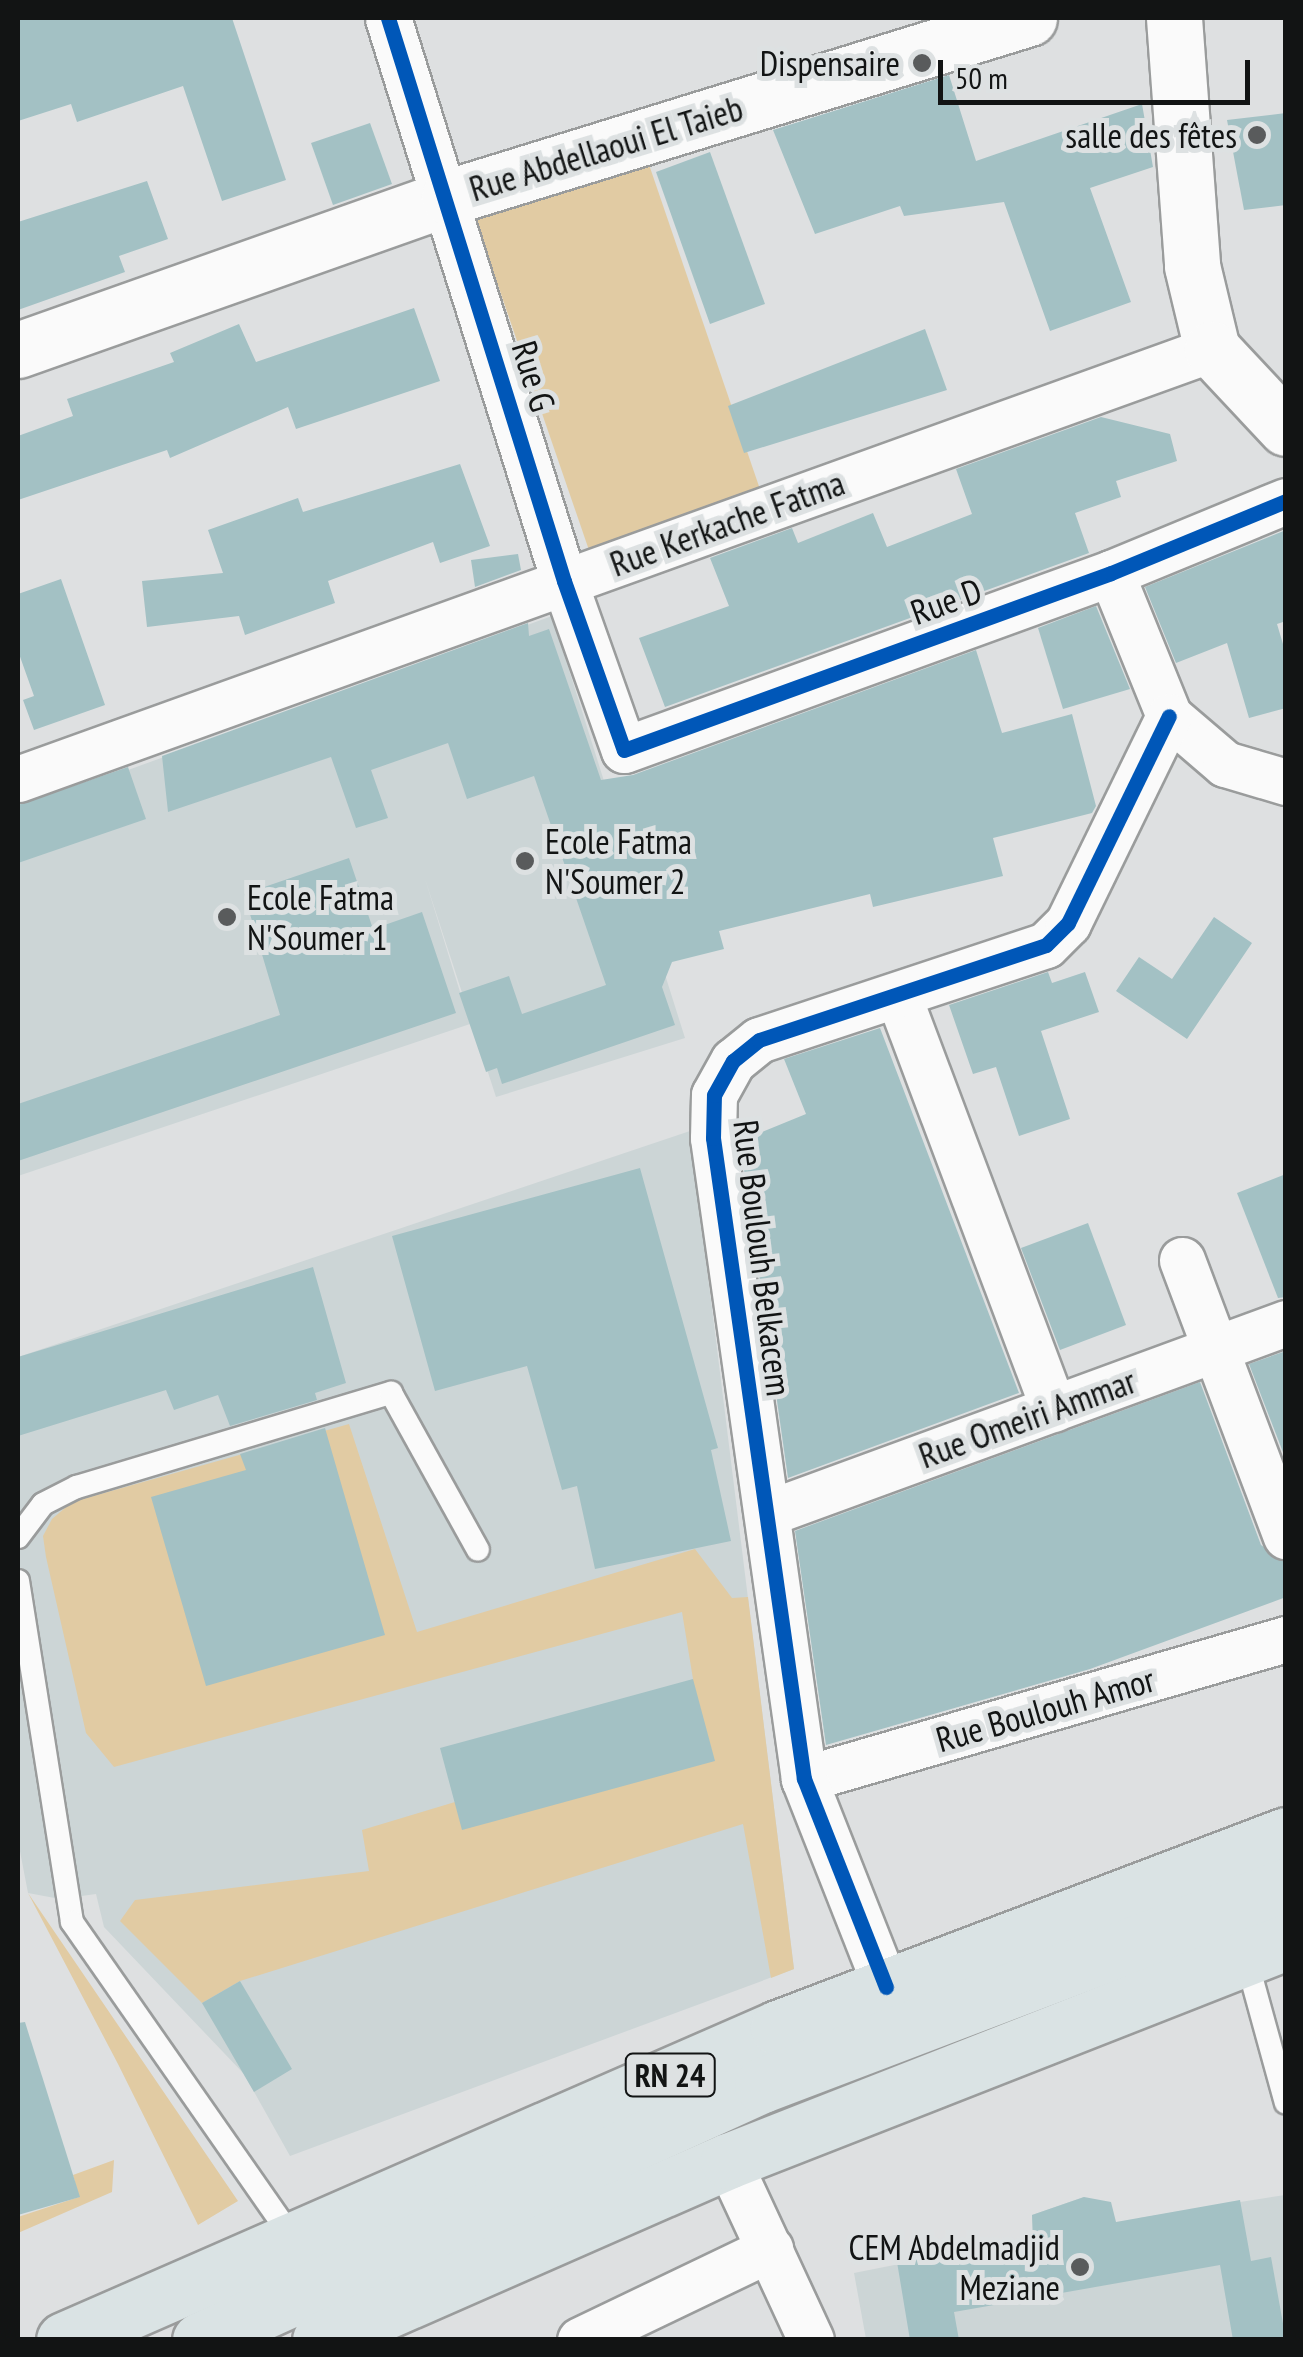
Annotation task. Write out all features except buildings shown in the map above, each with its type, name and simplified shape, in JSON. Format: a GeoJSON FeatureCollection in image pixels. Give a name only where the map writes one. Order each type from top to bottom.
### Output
{"type":"FeatureCollection","features":[{"type":"Feature","properties":{"kind":"main road","name":"RN 24"},"geometry":{"type":"LineString","coordinates":[[64,2340],[292,2237],[886,1987],[1286,1836]]}},
{"type":"Feature","properties":{"kind":"main road","name":"RN 24"},"geometry":{"type":"LineString","coordinates":[[200,2340],[762,2085],[1286,1886]]}},
{"type":"Feature","properties":{"kind":"main road"},"geometry":{"type":"LineString","coordinates":[[320,2340],[728,2160],[1266,1950]]}},
{"type":"Feature","properties":{"kind":"street","name":"Rue G"},"geometry":{"type":"LineString","coordinates":[[388,18],[448,197],[564,582],[624,750]]}},
{"type":"Feature","properties":{"kind":"street","name":"Rue Abdellaoui El Taieb"},"geometry":{"type":"LineString","coordinates":[[18,350],[448,197],[1028,18]]}},
{"type":"Feature","properties":{"kind":"street"},"geometry":{"type":"LineString","coordinates":[[1174,18],[1192,266],[1212,348],[1286,428]]}},
{"type":"Feature","properties":{"kind":"street","name":"Rue Kerkache Fatma"},"geometry":{"type":"LineString","coordinates":[[18,779],[1212,348]]}},
{"type":"Feature","properties":{"kind":"street","name":"Rue D"},"geometry":{"type":"LineString","coordinates":[[624,750],[1110,573],[1286,501]]}},
{"type":"Feature","properties":{"kind":"street"},"geometry":{"type":"LineString","coordinates":[[1110,573],[1169,716],[1225,764],[1286,782]]}},
{"type":"Feature","properties":{"kind":"street","name":"Rue Boulouh Belkacem"},"geometry":{"type":"LineString","coordinates":[[886,1987],[804,1779],[713,1138],[714,1094],[733,1061],[758,1040],[1046,945],[1068,923],[1169,716]]}},
{"type":"Feature","properties":{"kind":"street"},"geometry":{"type":"LineString","coordinates":[[898,995],[1054,1409]]}},
{"type":"Feature","properties":{"kind":"street"},"geometry":{"type":"LineString","coordinates":[[1182,1260],[1286,1536]]}},
{"type":"Feature","properties":{"kind":"street","name":"Rue Omeiri Ammar"},"geometry":{"type":"LineString","coordinates":[[768,1513],[1286,1323]]}},
{"type":"Feature","properties":{"kind":"street","name":"Rue Boulouh Amor"},"geometry":{"type":"LineString","coordinates":[[804,1779],[1286,1639]]}},
{"type":"Feature","properties":{"kind":"street"},"geometry":{"type":"LineString","coordinates":[[728,2160],[811,2340]]}},
{"type":"Feature","properties":{"kind":"street"},"geometry":{"type":"LineString","coordinates":[[580,2340],[770,2249]]}},
{"type":"Feature","properties":{"kind":"lane"},"geometry":{"type":"LineString","coordinates":[[18,1537],[43,1504],[78,1488],[392,1393],[478,1550]]}},
{"type":"Feature","properties":{"kind":"lane"},"geometry":{"type":"LineString","coordinates":[[18,1581],[72,1922],[292,2237]]}},
{"type":"Feature","properties":{"kind":"lane"},"geometry":{"type":"LineString","coordinates":[[1266,1950],[1286,2103]]}},
{"type":"Feature","properties":{"kind":"shaded area"},"geometry":{"type":"Polygon","coordinates":[[[643,147],[763,498],[591,556],[468,198],[643,147]]]}},
{"type":"Feature","properties":{"kind":"shaded area","name":"Ecole Fatma N'Soumer 1"},"geometry":{"type":"Polygon","coordinates":[[[552,616],[685,1038],[496,1097],[425,879],[470,1024],[18,1176],[18,810],[552,616]]]}},
{"type":"Feature","properties":{"kind":"shaded area"},"geometry":{"type":"Polygon","coordinates":[[[690,1131],[794,1969],[290,2156],[244,2074],[104,1927],[96,1894],[60,1899],[28,1893],[18,1841],[18,1357],[690,1131]]]}},
{"type":"Feature","properties":{"kind":"shaded area"},"geometry":{"type":"Polygon","coordinates":[[[349,1424],[417,1632],[695,1549],[732,1598],[748,1597],[794,1969],[771,1978],[743,1824],[240,1981],[202,2003],[120,1921],[135,1900],[369,1871],[362,1830],[455,1802],[693,1679],[682,1612],[114,1767],[86,1733],[46,1557],[43,1536],[52,1519],[72,1502],[349,1424]]]}},
{"type":"Feature","properties":{"kind":"shaded area"},"geometry":{"type":"Polygon","coordinates":[[[28,1893],[238,2201],[198,2225],[118,2064],[28,1893]]]}},
{"type":"Feature","properties":{"kind":"shaded area"},"geometry":{"type":"Polygon","coordinates":[[[114,2160],[112,2192],[18,2233],[18,2217],[79,2197],[73,2175],[114,2160]]]}},
{"type":"Feature","properties":{"kind":"shaded area","name":"CEM Abdelmadjid Meziane"},"geometry":{"type":"Polygon","coordinates":[[[1285,2195],[1285,2339],[866,2339],[854,2273],[1010,2242],[1033,2247],[1032,2215],[1084,2197],[1118,2232],[1139,2218],[1285,2195]]]}},
{"type":"Feature","properties":{"kind":"cycle path"},"geometry":{"type":"LineString","coordinates":[[388,18],[564,581],[624,750],[1111,573],[1286,501]]}},
{"type":"Feature","properties":{"kind":"cycle path"},"geometry":{"type":"LineString","coordinates":[[886,1987],[804,1779],[713,1138],[714,1095],[733,1061],[759,1040],[1046,945],[1068,923],[1169,716]]}},
{"type":"Feature","properties":{"kind":"place","name":"Dispensaire"},"geometry":{"type":"Point","coordinates":[922,63]}},
{"type":"Feature","properties":{"kind":"place","name":"salle des fêtes"},"geometry":{"type":"Point","coordinates":[1257,135]}},
{"type":"Feature","properties":{"kind":"place","name":"Ecole Fatma N'Soumer 2"},"geometry":{"type":"Point","coordinates":[525,861]}},
{"type":"Feature","properties":{"kind":"place","name":"Ecole Fatma N'Soumer 1"},"geometry":{"type":"Point","coordinates":[227,917]}},
{"type":"Feature","properties":{"kind":"place","name":"CEM Abdelmadjid Meziane"},"geometry":{"type":"Point","coordinates":[1080,2267]}}]}
